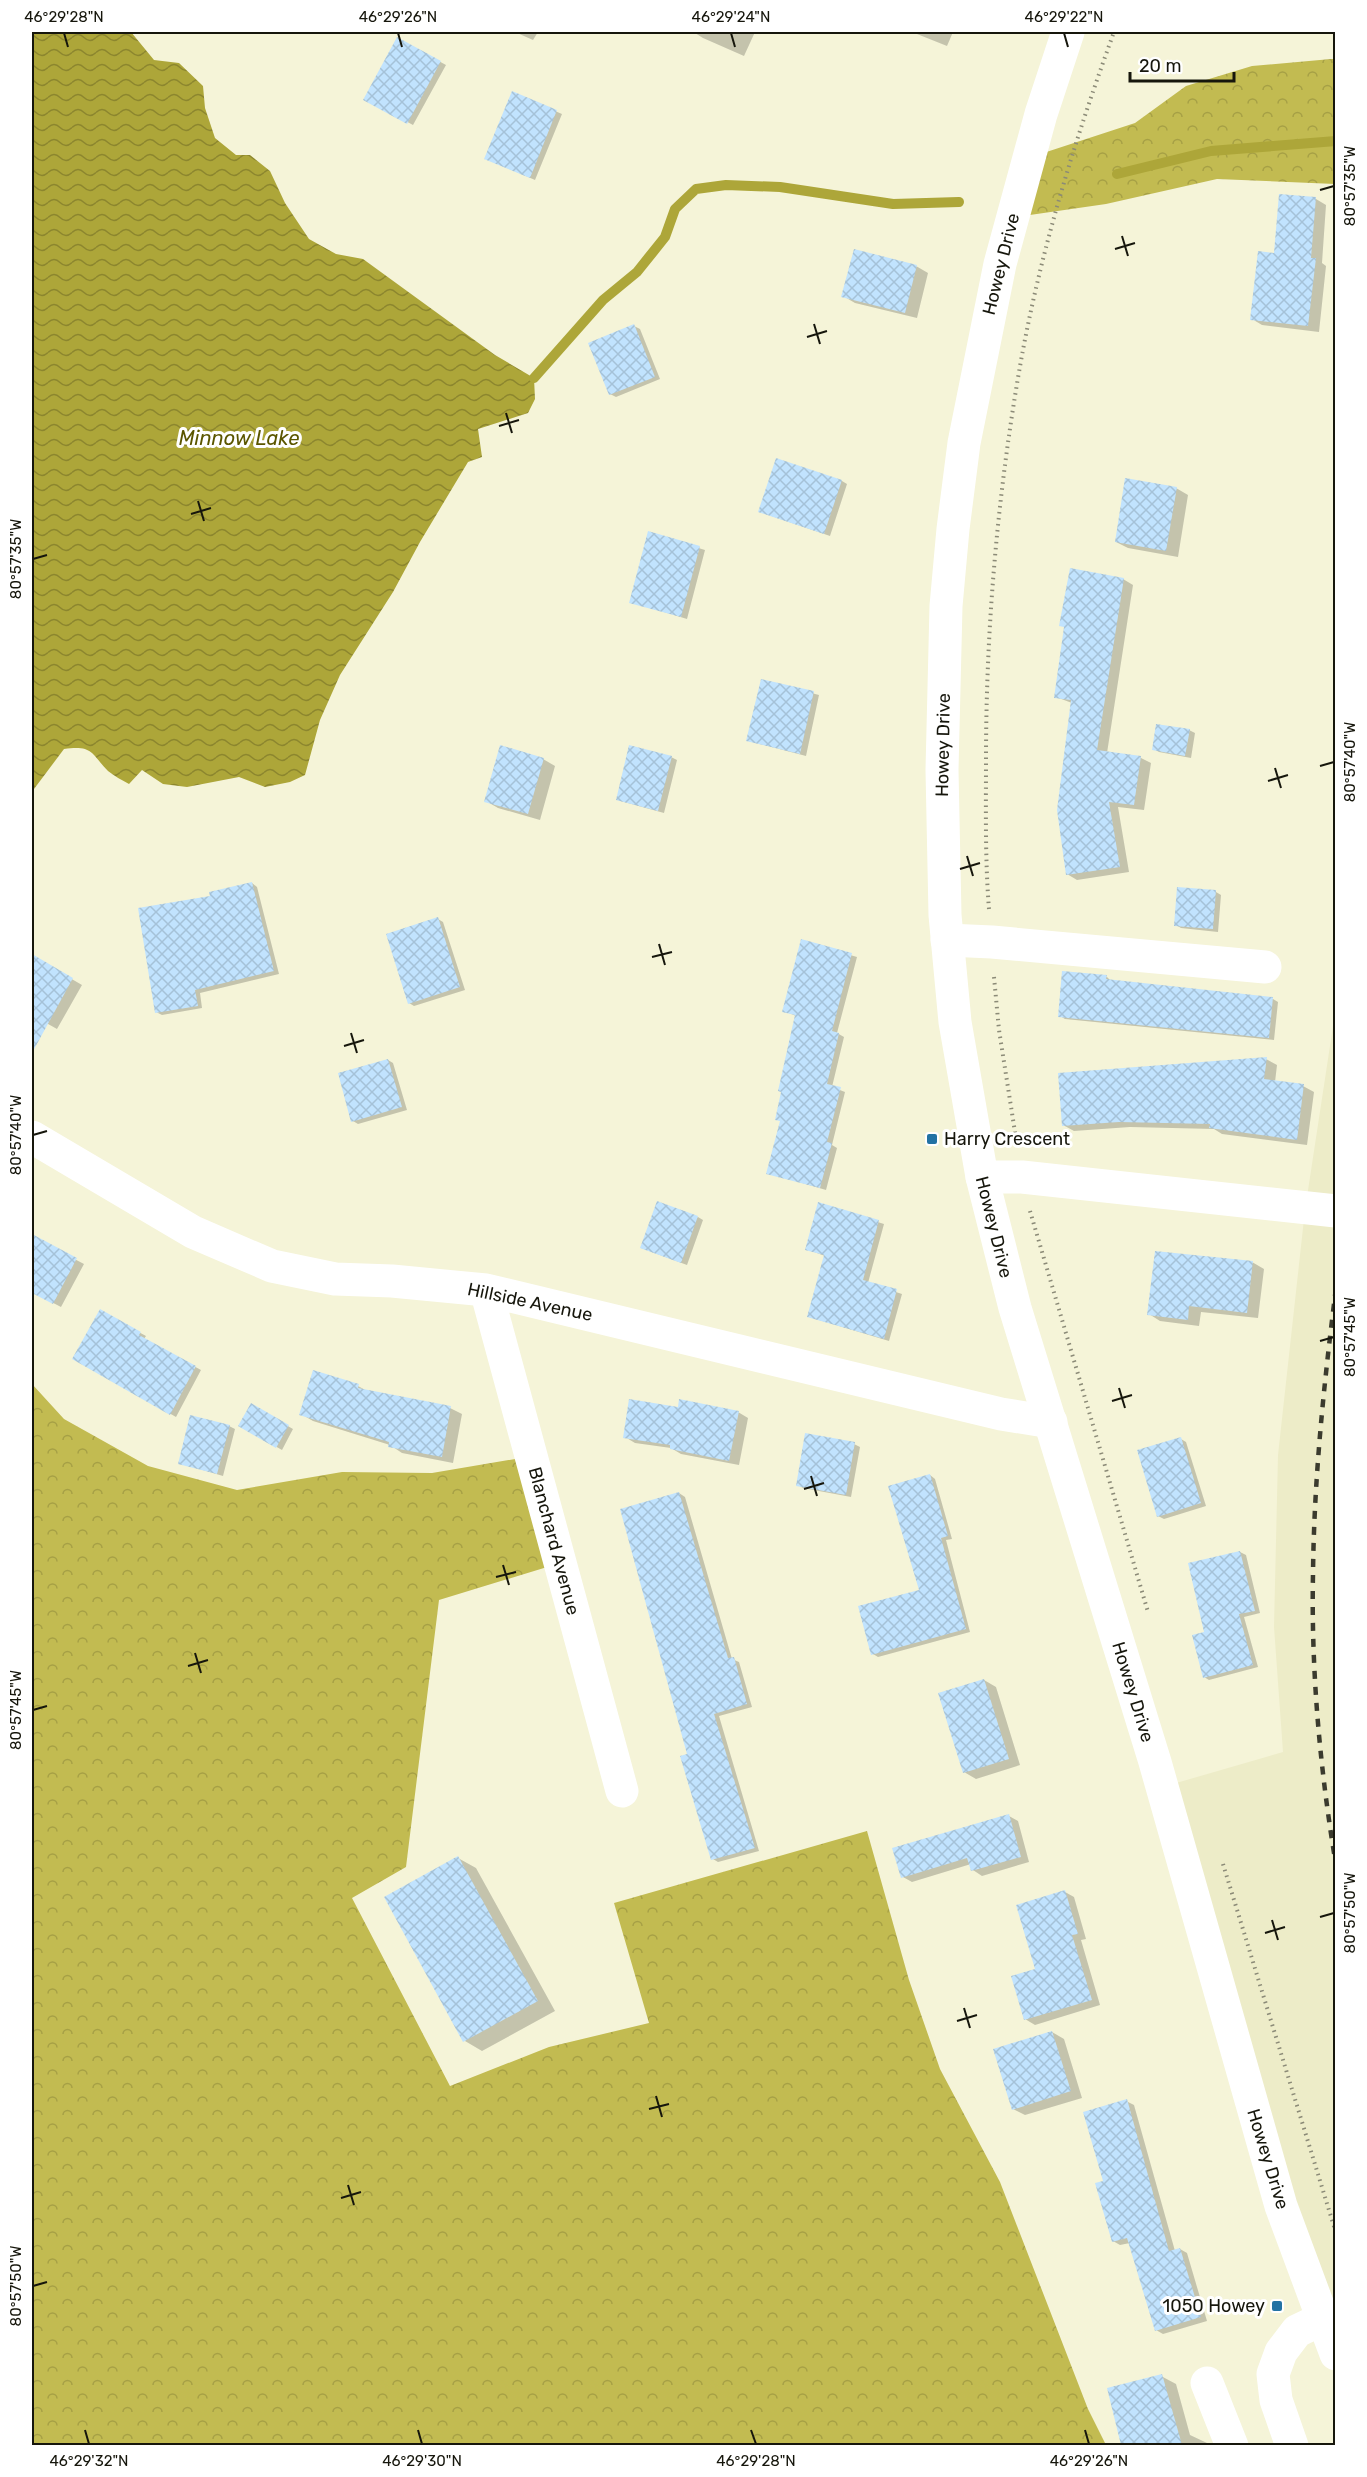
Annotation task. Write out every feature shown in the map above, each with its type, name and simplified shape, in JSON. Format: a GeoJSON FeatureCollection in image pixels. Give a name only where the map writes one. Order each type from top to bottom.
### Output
{"type":"FeatureCollection","features":[{"type":"Feature","properties":{"kind":"main road","name":"Howey Drive"},"geometry":{"type":"LineString","coordinates":[[1068,32],[1041,114],[1000,264],[964,443],[946,606],[942,770],[947,940],[961,1067],[982,1177],[1015,1308],[1155,1762],[1281,2206],[1335,2354]]}},
{"type":"Feature","properties":{"kind":"main road"},"geometry":{"type":"LineString","coordinates":[[947,940],[992,942],[1265,967]]}},
{"type":"Feature","properties":{"kind":"main road","name":"Hillside Avenue"},"geometry":{"type":"LineString","coordinates":[[32,1137],[193,1232],[272,1266],[335,1280],[392,1281],[486,1290],[1001,1414],[1051,1422]]}},
{"type":"Feature","properties":{"kind":"main road"},"geometry":{"type":"LineString","coordinates":[[982,1177],[1022,1177],[1335,1211]]}},
{"type":"Feature","properties":{"kind":"main road","name":"Blanchard Avenue"},"geometry":{"type":"LineString","coordinates":[[486,1290],[622,1791]]}},
{"type":"Feature","properties":{"kind":"main road"},"geometry":{"type":"LineString","coordinates":[[1292,2445],[1276,2400],[1273,2374],[1281,2352],[1297,2331],[1322,2319]]}},
{"type":"Feature","properties":{"kind":"main road"},"geometry":{"type":"LineString","coordinates":[[1207,2383],[1232,2445]]}},
{"type":"Feature","properties":{"kind":"path"},"geometry":{"type":"LineString","coordinates":[[1114,32],[1086,111],[1045,255],[1019,370],[993,567],[986,679],[987,892],[999,1030],[1022,1177],[1036,1236],[1148,1614]]}},
{"type":"Feature","properties":{"kind":"path"},"geometry":{"type":"LineString","coordinates":[[1222,1863],[1335,2233]]}},
{"type":"Feature","properties":{"kind":"shaded area"},"geometry":{"type":"Polygon","coordinates":[[[1335,1013],[1335,2360],[1159,1788],[1283,1752],[1274,1627],[1278,1455],[1305,1210],[1335,1013]]]}},
{"type":"Feature","properties":{"kind":"green space"},"geometry":{"type":"Polygon","coordinates":[[[1335,59],[1335,184],[1217,179],[1106,204],[1009,218],[1025,159],[1135,123],[1186,86],[1252,66],[1335,59]]]}},
{"type":"Feature","properties":{"kind":"green space"},"geometry":{"type":"Polygon","coordinates":[[[32,1384],[64,1419],[148,1466],[237,1490],[342,1472],[432,1473],[527,1457],[557,1564],[439,1600],[406,1867],[352,1898],[450,2086],[549,2047],[649,2023],[614,1903],[867,1831],[909,1980],[940,2069],[1000,2182],[1088,2409],[1106,2445],[32,2445],[32,1384]]]}},
{"type":"Feature","properties":{"kind":"water","name":"Minnow Lake"},"geometry":{"type":"Polygon","coordinates":[[[32,32],[131,32],[154,60],[179,63],[203,86],[205,108],[215,138],[236,155],[250,155],[270,171],[285,203],[309,239],[336,254],[363,259],[495,355],[534,378],[535,399],[528,413],[478,429],[482,457],[468,462],[393,592],[340,675],[320,720],[305,775],[290,782],[265,787],[239,777],[187,787],[163,784],[142,770],[129,784],[108,771],[91,752],[74,748],[64,749],[32,789],[32,32]]]}},
{"type":"Feature","properties":{"kind":"building"},"geometry":{"type":"Polygon","coordinates":[[[397,37],[441,61],[407,124],[363,100],[397,37]]]}},
{"type":"Feature","properties":{"kind":"building"},"geometry":{"type":"Polygon","coordinates":[[[512,91],[557,110],[530,178],[484,159],[512,91]]]}},
{"type":"Feature","properties":{"kind":"building"},"geometry":{"type":"Polygon","coordinates":[[[1279,194],[1316,197],[1311,258],[1316,258],[1308,326],[1250,320],[1258,251],[1274,253],[1279,194]]]}},
{"type":"Feature","properties":{"kind":"building"},"geometry":{"type":"Polygon","coordinates":[[[854,249],[917,265],[905,313],[841,297],[854,249]]]}},
{"type":"Feature","properties":{"kind":"building"},"geometry":{"type":"Polygon","coordinates":[[[634,324],[655,377],[609,395],[588,343],[634,324]]]}},
{"type":"Feature","properties":{"kind":"building"},"geometry":{"type":"Polygon","coordinates":[[[776,458],[842,480],[824,534],[758,512],[776,458]]]}},
{"type":"Feature","properties":{"kind":"building"},"geometry":{"type":"Polygon","coordinates":[[[1125,478],[1177,487],[1166,551],[1115,542],[1125,478]]]}},
{"type":"Feature","properties":{"kind":"building"},"geometry":{"type":"Polygon","coordinates":[[[648,531],[700,546],[681,617],[629,603],[648,531]]]}},
{"type":"Feature","properties":{"kind":"building"},"geometry":{"type":"Polygon","coordinates":[[[1070,568],[1124,578],[1097,750],[1141,756],[1134,805],[1109,802],[1120,867],[1066,875],[1057,810],[1071,700],[1054,698],[1064,627],[1059,626],[1070,568]]]}},
{"type":"Feature","properties":{"kind":"building"},"geometry":{"type":"Polygon","coordinates":[[[761,679],[814,691],[800,754],[746,741],[761,679]]]}},
{"type":"Feature","properties":{"kind":"building"},"geometry":{"type":"Polygon","coordinates":[[[1156,724],[1190,729],[1185,756],[1152,750],[1156,724]]]}},
{"type":"Feature","properties":{"kind":"building"},"geometry":{"type":"Polygon","coordinates":[[[500,745],[544,758],[528,814],[484,802],[500,745]]]}},
{"type":"Feature","properties":{"kind":"building"},"geometry":{"type":"Polygon","coordinates":[[[629,745],[672,756],[658,811],[616,800],[629,745]]]}},
{"type":"Feature","properties":{"kind":"building"},"geometry":{"type":"Polygon","coordinates":[[[252,882],[274,971],[195,990],[198,1006],[155,1013],[138,908],[210,896],[209,892],[252,882]]]}},
{"type":"Feature","properties":{"kind":"building"},"geometry":{"type":"Polygon","coordinates":[[[1177,887],[1216,890],[1213,929],[1174,926],[1177,887]]]}},
{"type":"Feature","properties":{"kind":"building"},"geometry":{"type":"Polygon","coordinates":[[[438,917],[460,987],[408,1004],[386,934],[438,917]]]}},
{"type":"Feature","properties":{"kind":"building"},"geometry":{"type":"Polygon","coordinates":[[[801,939],[852,953],[832,1031],[839,1033],[827,1084],[841,1087],[827,1142],[832,1143],[820,1188],[766,1174],[780,1121],[775,1120],[781,1092],[778,1091],[795,1015],[782,1012],[801,939]]]}},
{"type":"Feature","properties":{"kind":"building"},"geometry":{"type":"Polygon","coordinates":[[[32,954],[73,978],[32,1053],[32,954]]]}},
{"type":"Feature","properties":{"kind":"building"},"geometry":{"type":"Polygon","coordinates":[[[1062,971],[1107,975],[1106,979],[1273,997],[1269,1038],[1058,1017],[1062,971]]]}},
{"type":"Feature","properties":{"kind":"building"},"geometry":{"type":"Polygon","coordinates":[[[1267,1057],[1264,1079],[1304,1084],[1297,1140],[1209,1128],[1210,1124],[1119,1122],[1062,1126],[1058,1073],[1267,1057]]]}},
{"type":"Feature","properties":{"kind":"building"},"geometry":{"type":"Polygon","coordinates":[[[388,1059],[402,1107],[351,1122],[338,1073],[388,1059]]]}},
{"type":"Feature","properties":{"kind":"building"},"geometry":{"type":"Polygon","coordinates":[[[657,1201],[698,1216],[681,1263],[640,1248],[657,1201]]]}},
{"type":"Feature","properties":{"kind":"building"},"geometry":{"type":"Polygon","coordinates":[[[818,1202],[879,1220],[863,1280],[897,1289],[884,1339],[807,1317],[824,1255],[805,1250],[818,1202]]]}},
{"type":"Feature","properties":{"kind":"building"},"geometry":{"type":"Polygon","coordinates":[[[32,1234],[77,1258],[53,1304],[32,1293],[32,1234]]]}},
{"type":"Feature","properties":{"kind":"building"},"geometry":{"type":"Polygon","coordinates":[[[1155,1251],[1253,1261],[1247,1313],[1189,1306],[1188,1320],[1147,1315],[1155,1251]]]}},
{"type":"Feature","properties":{"kind":"building"},"geometry":{"type":"Polygon","coordinates":[[[100,1309],[141,1332],[139,1335],[196,1366],[170,1415],[72,1359],[100,1309]]]}},
{"type":"Feature","properties":{"kind":"building"},"geometry":{"type":"Polygon","coordinates":[[[313,1370],[359,1384],[358,1388],[451,1406],[442,1457],[388,1447],[389,1442],[299,1415],[313,1370]]]}},
{"type":"Feature","properties":{"kind":"building"},"geometry":{"type":"Polygon","coordinates":[[[629,1399],[678,1407],[679,1399],[739,1411],[729,1461],[670,1449],[670,1445],[623,1438],[629,1399]]]}},
{"type":"Feature","properties":{"kind":"building"},"geometry":{"type":"Polygon","coordinates":[[[251,1403],[289,1425],[276,1448],[238,1426],[251,1403]]]}},
{"type":"Feature","properties":{"kind":"building"},"geometry":{"type":"Polygon","coordinates":[[[190,1415],[230,1425],[217,1474],[178,1464],[190,1415]]]}},
{"type":"Feature","properties":{"kind":"building"},"geometry":{"type":"Polygon","coordinates":[[[805,1433],[855,1442],[846,1495],[796,1486],[805,1433]]]}},
{"type":"Feature","properties":{"kind":"building"},"geometry":{"type":"Polygon","coordinates":[[[1181,1437],[1201,1503],[1157,1517],[1137,1450],[1181,1437]]]}},
{"type":"Feature","properties":{"kind":"building"},"geometry":{"type":"Polygon","coordinates":[[[930,1474],[948,1536],[941,1538],[966,1629],[871,1655],[858,1606],[919,1590],[888,1486],[930,1474]]]}},
{"type":"Feature","properties":{"kind":"building"},"geometry":{"type":"Polygon","coordinates":[[[679,1492],[728,1658],[734,1657],[747,1704],[714,1714],[755,1848],[711,1860],[680,1756],[687,1754],[620,1509],[679,1492]]]}},
{"type":"Feature","properties":{"kind":"building"},"geometry":{"type":"Polygon","coordinates":[[[1240,1551],[1255,1611],[1239,1614],[1253,1665],[1203,1678],[1192,1635],[1204,1632],[1188,1563],[1240,1551]]]}},
{"type":"Feature","properties":{"kind":"building"},"geometry":{"type":"Polygon","coordinates":[[[984,1679],[1009,1759],[963,1773],[938,1693],[984,1679]]]}},
{"type":"Feature","properties":{"kind":"building"},"geometry":{"type":"Polygon","coordinates":[[[1009,1814],[1021,1857],[971,1871],[967,1858],[901,1878],[892,1848],[1009,1814]]]}},
{"type":"Feature","properties":{"kind":"building"},"geometry":{"type":"Polygon","coordinates":[[[458,1856],[538,2001],[463,2042],[384,1897],[458,1856]]]}},
{"type":"Feature","properties":{"kind":"building"},"geometry":{"type":"Polygon","coordinates":[[[1065,1890],[1078,1934],[1072,1935],[1092,2000],[1024,2020],[1011,1976],[1035,1969],[1016,1905],[1065,1890]]]}},
{"type":"Feature","properties":{"kind":"building"},"geometry":{"type":"Polygon","coordinates":[[[1052,2031],[1071,2091],[1012,2110],[993,2049],[1052,2031]]]}},
{"type":"Feature","properties":{"kind":"building"},"geometry":{"type":"Polygon","coordinates":[[[1127,2099],[1169,2251],[1180,2248],[1201,2317],[1155,2331],[1127,2238],[1112,2242],[1095,2183],[1103,2181],[1083,2112],[1127,2099]]]}},
{"type":"Feature","properties":{"kind":"building"},"geometry":{"type":"Polygon","coordinates":[[[1162,2374],[1182,2445],[1121,2445],[1107,2388],[1162,2374]]]}},
{"type":"Feature","properties":{"kind":"waterway"},"geometry":{"type":"LineString","coordinates":[[1117,174],[1211,151],[1336,141]]}},
{"type":"Feature","properties":{"kind":"waterway"},"geometry":{"type":"LineString","coordinates":[[534,378],[603,300],[637,272],[665,237],[675,209],[696,189],[726,185],[780,187],[893,204],[959,202]]}},
{"type":"Feature","properties":{"kind":"railway"},"geometry":{"type":"LineString","coordinates":[[1336,1288],[1318,1466],[1313,1610],[1318,1720],[1325,1793],[1336,1865]]}},
{"type":"Feature","properties":{"kind":"railway"},"geometry":{"type":"LineString","coordinates":[[1336,1496],[1336,1636]]}},
{"type":"Feature","properties":{"kind":"place","name":"Harry Crescent"},"geometry":{"type":"Point","coordinates":[932,1139]}},
{"type":"Feature","properties":{"kind":"place","name":"1050 Howey"},"geometry":{"type":"Point","coordinates":[1277,2306]}}]}
